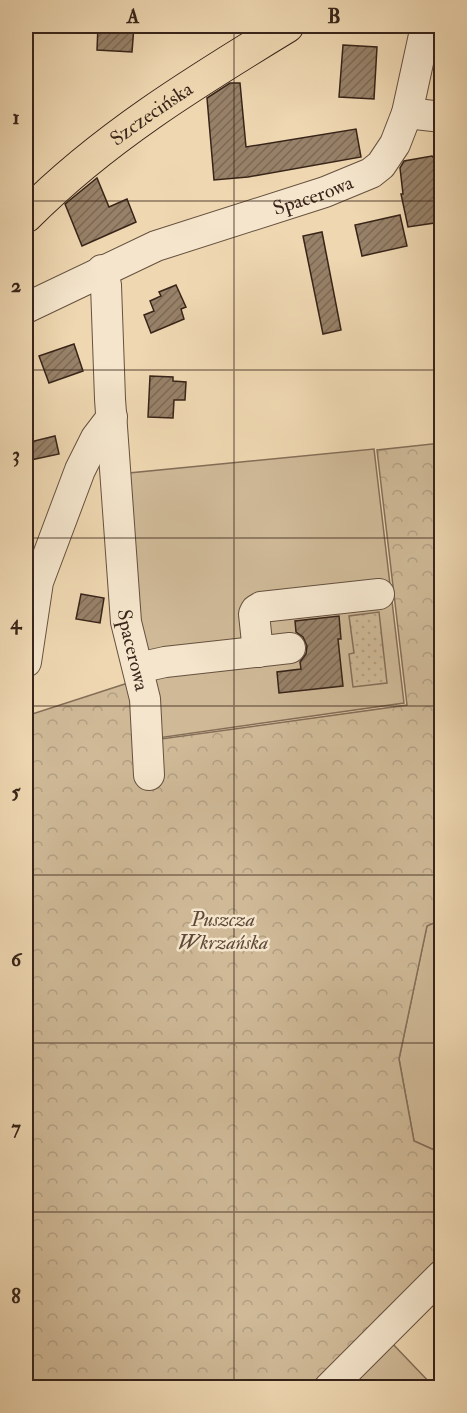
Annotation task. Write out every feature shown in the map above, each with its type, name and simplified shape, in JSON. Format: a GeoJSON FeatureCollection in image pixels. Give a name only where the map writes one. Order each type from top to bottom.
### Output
{"type":"FeatureCollection","features":[{"type":"Feature","properties":{"kind":"main road","name":"Szczecińska"},"geometry":{"type":"LineString","coordinates":[[26,189],[68,150],[117,114],[253,26]]}},
{"type":"Feature","properties":{"kind":"main road","name":"Szczecińska"},"geometry":{"type":"LineString","coordinates":[[26,216],[94,153],[180,94],[287,26]]}},
{"type":"Feature","properties":{"kind":"street","name":"Spacerowa"},"geometry":{"type":"LineString","coordinates":[[26,308],[156,246],[325,192],[371,173],[381,165],[395,144],[407,112],[426,26]]}},
{"type":"Feature","properties":{"kind":"street"},"geometry":{"type":"LineString","coordinates":[[407,112],[441,117]]}},
{"type":"Feature","properties":{"kind":"street","name":"Spacerowa"},"geometry":{"type":"LineString","coordinates":[[102,270],[106,285],[112,417],[126,622],[145,699],[149,775]]}},
{"type":"Feature","properties":{"kind":"street"},"geometry":{"type":"LineString","coordinates":[[26,662],[38,582],[80,470],[96,438],[112,417]]}},
{"type":"Feature","properties":{"kind":"street"},"geometry":{"type":"LineString","coordinates":[[258,652],[254,614],[261,607],[379,594]]}},
{"type":"Feature","properties":{"kind":"street"},"geometry":{"type":"LineString","coordinates":[[138,668],[165,662],[290,648]]}},
{"type":"Feature","properties":{"kind":"street"},"geometry":{"type":"LineString","coordinates":[[329,1388],[441,1275]]}},
{"type":"Feature","properties":{"kind":"green space","name":"Puszcza Wkrzańska"},"geometry":{"type":"Polygon","coordinates":[[[441,443],[441,920],[427,926],[399,1059],[414,1141],[441,1153],[441,1261],[317,1387],[26,1388],[26,716],[131,682],[154,740],[407,705],[377,450],[441,443]]]}},
{"type":"Feature","properties":{"kind":"green space"},"geometry":{"type":"Polygon","coordinates":[[[374,449],[404,703],[158,738],[137,618],[129,473],[374,449]]]}},
{"type":"Feature","properties":{"kind":"green space"},"geometry":{"type":"Polygon","coordinates":[[[379,612],[387,683],[353,687],[349,654],[354,653],[349,616],[379,612]]]}},
{"type":"Feature","properties":{"kind":"green space"},"geometry":{"type":"Polygon","coordinates":[[[441,920],[441,1153],[414,1141],[399,1059],[427,925],[441,920]]]}},
{"type":"Feature","properties":{"kind":"green space"},"geometry":{"type":"Polygon","coordinates":[[[389,1340],[434,1387],[339,1388],[389,1340]]]}},
{"type":"Feature","properties":{"kind":"building"},"geometry":{"type":"Polygon","coordinates":[[[98,26],[134,26],[132,52],[97,50],[98,26]]]}},
{"type":"Feature","properties":{"kind":"building"},"geometry":{"type":"Polygon","coordinates":[[[343,45],[377,47],[374,99],[339,97],[343,45]]]}},
{"type":"Feature","properties":{"kind":"building"},"geometry":{"type":"Polygon","coordinates":[[[230,83],[240,83],[246,147],[356,129],[361,157],[248,177],[214,180],[207,98],[230,83]]]}},
{"type":"Feature","properties":{"kind":"building"},"geometry":{"type":"Polygon","coordinates":[[[432,156],[438,162],[441,185],[441,222],[408,227],[401,194],[403,194],[400,168],[404,161],[432,156]]]}},
{"type":"Feature","properties":{"kind":"building"},"geometry":{"type":"Polygon","coordinates":[[[97,178],[109,207],[127,199],[136,222],[82,246],[65,204],[97,178]]]}},
{"type":"Feature","properties":{"kind":"building"},"geometry":{"type":"Polygon","coordinates":[[[400,215],[407,246],[362,256],[355,225],[400,215]]]}},
{"type":"Feature","properties":{"kind":"building"},"geometry":{"type":"Polygon","coordinates":[[[322,232],[341,330],[323,334],[303,236],[322,232]]]}},
{"type":"Feature","properties":{"kind":"building"},"geometry":{"type":"Polygon","coordinates":[[[176,285],[186,307],[181,309],[184,319],[151,333],[144,315],[154,311],[150,301],[161,296],[159,292],[176,285]]]}},
{"type":"Feature","properties":{"kind":"building"},"geometry":{"type":"Polygon","coordinates":[[[74,344],[83,371],[49,383],[39,356],[74,344]]]}},
{"type":"Feature","properties":{"kind":"building"},"geometry":{"type":"Polygon","coordinates":[[[150,376],[173,377],[173,381],[186,382],[185,400],[174,400],[173,418],[148,417],[150,376]]]}},
{"type":"Feature","properties":{"kind":"building"},"geometry":{"type":"Polygon","coordinates":[[[55,436],[59,454],[26,461],[26,443],[55,436]]]}},
{"type":"Feature","properties":{"kind":"building"},"geometry":{"type":"Polygon","coordinates":[[[81,594],[104,598],[100,623],[76,619],[81,594]]]}},
{"type":"Feature","properties":{"kind":"building"},"geometry":{"type":"Polygon","coordinates":[[[339,616],[341,639],[338,639],[343,686],[279,693],[277,672],[301,669],[300,662],[306,654],[307,646],[303,637],[296,632],[295,621],[339,616]]]}}]}
